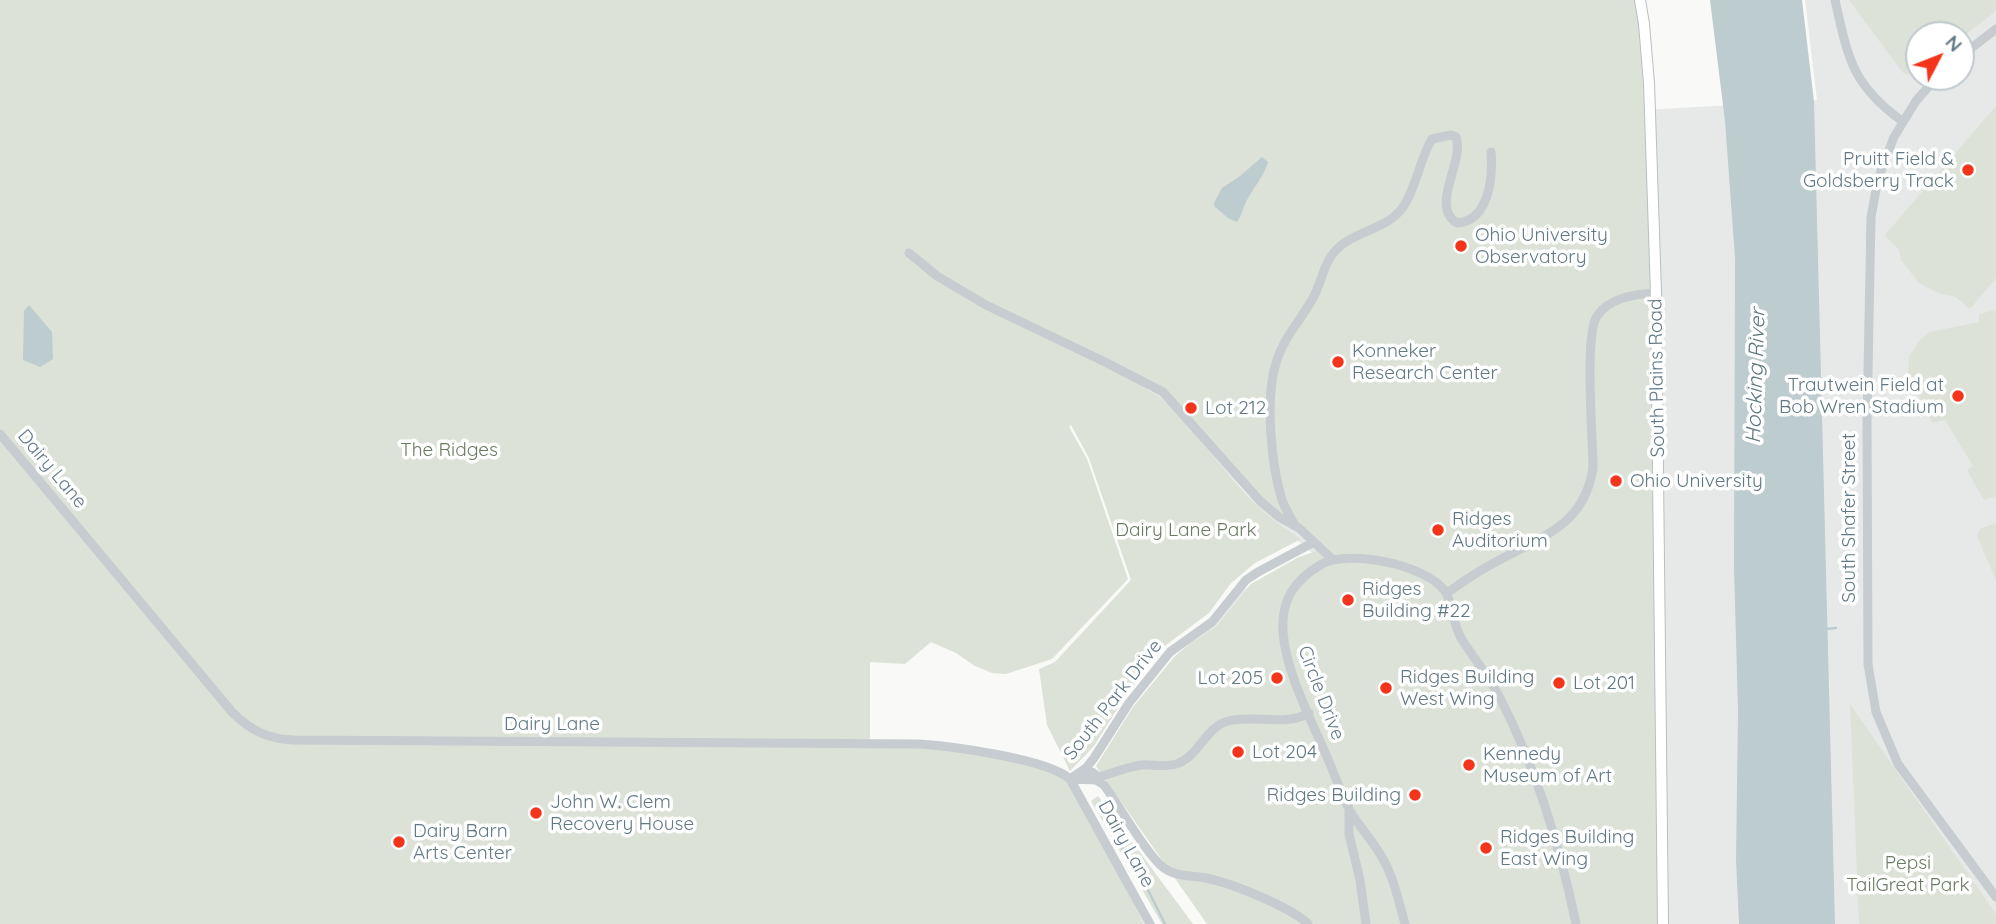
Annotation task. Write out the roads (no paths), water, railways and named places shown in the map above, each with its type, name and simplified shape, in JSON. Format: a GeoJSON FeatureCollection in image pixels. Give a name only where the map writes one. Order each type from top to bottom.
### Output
{"type":"FeatureCollection","features":[{"type":"Feature","properties":{"kind":"main road","name":"South Plains Road"},"geometry":{"type":"LineString","coordinates":[[1640,0],[1649,83],[1656,293],[1663,924]]}},
{"type":"Feature","properties":{"kind":"street"},"geometry":{"type":"LineString","coordinates":[[1835,0],[1845,47],[1857,77],[1870,95],[1902,121]]}},
{"type":"Feature","properties":{"kind":"street"},"geometry":{"type":"LineString","coordinates":[[1975,45],[1996,29]]}},
{"type":"Feature","properties":{"kind":"street","name":"South Shafer Street"},"geometry":{"type":"LineString","coordinates":[[1925,91],[1902,121],[1886,155],[1878,179],[1869,232],[1868,664],[1876,712],[1898,764],[1996,897]]}},
{"type":"Feature","properties":{"kind":"street"},"geometry":{"type":"LineString","coordinates":[[1294,524],[1283,501],[1277,475],[1269,392],[1276,362],[1286,340],[1312,302],[1325,266],[1336,250],[1390,219],[1404,205],[1432,139],[1451,135],[1456,137],[1458,152],[1446,202],[1447,212],[1457,223],[1472,219],[1483,205],[1489,183],[1491,152]]}},
{"type":"Feature","properties":{"kind":"street"},"geometry":{"type":"LineString","coordinates":[[909,253],[937,276],[986,305],[1157,388],[1174,403],[1260,501],[1279,517],[1294,524],[1332,559],[1355,558],[1412,570],[1436,583],[1447,593],[1453,622],[1500,697],[1545,803],[1576,924]]}},
{"type":"Feature","properties":{"kind":"street"},"geometry":{"type":"LineString","coordinates":[[1447,593],[1471,575],[1552,532],[1578,508],[1588,490],[1593,468],[1590,351],[1595,319],[1615,301],[1634,295],[1656,293]]}},
{"type":"Feature","properties":{"kind":"street","name":"Dairy Lane"},"geometry":{"type":"LineString","coordinates":[[0,434],[232,712],[259,733],[271,738],[295,740],[932,745],[1026,762],[1061,772],[1070,779],[1150,924]]}},
{"type":"Feature","properties":{"kind":"street","name":"South Park Drive"},"geometry":{"type":"LineString","coordinates":[[1070,779],[1086,768],[1094,758],[1129,703],[1170,652],[1212,622],[1236,590],[1252,576],[1314,542]]}},
{"type":"Feature","properties":{"kind":"street","name":"Circle Drive"},"geometry":{"type":"LineString","coordinates":[[1332,559],[1299,580],[1292,588],[1284,609],[1284,646],[1349,810],[1383,858],[1405,924]]}},
{"type":"Feature","properties":{"kind":"street"},"geometry":{"type":"LineString","coordinates":[[1070,779],[1092,772],[1099,777],[1143,765],[1179,763],[1215,728],[1232,720],[1292,720],[1309,713]]}},
{"type":"Feature","properties":{"kind":"street"},"geometry":{"type":"LineString","coordinates":[[1070,779],[1096,780],[1104,785],[1165,869],[1231,885],[1296,914],[1308,924]]}},
{"type":"Feature","properties":{"kind":"street"},"geometry":{"type":"LineString","coordinates":[[1349,810],[1349,834],[1366,924]]}},
{"type":"Feature","properties":{"kind":"water","name":"Hocking River"},"geometry":{"type":"Polygon","coordinates":[[[1710,0],[1802,0],[1814,102],[1835,924],[1739,924],[1736,860],[1738,711],[1734,566],[1735,258],[1725,121],[1710,0]]]}},
{"type":"Feature","properties":{"kind":"water"},"geometry":{"type":"Polygon","coordinates":[[[1262,157],[1268,162],[1239,219],[1237,222],[1228,218],[1214,203],[1222,188],[1262,157]]]}},
{"type":"Feature","properties":{"kind":"water"},"geometry":{"type":"Polygon","coordinates":[[[29,305],[52,332],[53,359],[40,367],[23,360],[24,311],[29,305]]]}},
{"type":"Feature","properties":{"kind":"waterway"},"geometry":{"type":"LineString","coordinates":[[1826,629],[1836,628]]}},
{"type":"Feature","properties":{"kind":"waterway"},"geometry":{"type":"LineString","coordinates":[[1111,831],[1144,882],[1165,924]]}},
{"type":"Feature","properties":{"kind":"place","name":"Pruitt Field & Goldsberry Track"},"geometry":{"type":"Point","coordinates":[1968,170]}},
{"type":"Feature","properties":{"kind":"place","name":"Ohio University Observatory"},"geometry":{"type":"Point","coordinates":[1461,246]}},
{"type":"Feature","properties":{"kind":"place","name":"Konneker Research Center"},"geometry":{"type":"Point","coordinates":[1338,362]}},
{"type":"Feature","properties":{"kind":"place","name":"Trautwein Field at Bob Wren Stadium"},"geometry":{"type":"Point","coordinates":[1958,396]}},
{"type":"Feature","properties":{"kind":"place","name":"Lot 212"},"geometry":{"type":"Point","coordinates":[1191,408]}},
{"type":"Feature","properties":{"kind":"place","name":"Ohio University"},"geometry":{"type":"Point","coordinates":[1616,481]}},
{"type":"Feature","properties":{"kind":"place","name":"Ridges Auditorium"},"geometry":{"type":"Point","coordinates":[1438,530]}},
{"type":"Feature","properties":{"kind":"place","name":"Ridges Building #22"},"geometry":{"type":"Point","coordinates":[1348,600]}},
{"type":"Feature","properties":{"kind":"place","name":"Lot 205"},"geometry":{"type":"Point","coordinates":[1277,678]}},
{"type":"Feature","properties":{"kind":"place","name":"Lot 201"},"geometry":{"type":"Point","coordinates":[1559,683]}},
{"type":"Feature","properties":{"kind":"place","name":"Ridges Building West Wing"},"geometry":{"type":"Point","coordinates":[1386,688]}},
{"type":"Feature","properties":{"kind":"place","name":"Lot 204"},"geometry":{"type":"Point","coordinates":[1238,752]}},
{"type":"Feature","properties":{"kind":"place","name":"Kennedy Museum of Art"},"geometry":{"type":"Point","coordinates":[1469,765]}},
{"type":"Feature","properties":{"kind":"place","name":"Ridges Building"},"geometry":{"type":"Point","coordinates":[1415,795]}},
{"type":"Feature","properties":{"kind":"place","name":"John W. Clem Recovery House"},"geometry":{"type":"Point","coordinates":[536,813]}},
{"type":"Feature","properties":{"kind":"place","name":"Dairy Barn Arts Center"},"geometry":{"type":"Point","coordinates":[399,842]}},
{"type":"Feature","properties":{"kind":"place","name":"Ridges Building East Wing"},"geometry":{"type":"Point","coordinates":[1486,848]}},
{"type":"Feature","properties":{"kind":"park label","name":"The Ridges"},"geometry":{"type":"Point","coordinates":[449,450]}},
{"type":"Feature","properties":{"kind":"park label","name":"Dairy Lane Park"},"geometry":{"type":"Point","coordinates":[1186,530]}},
{"type":"Feature","properties":{"kind":"park label","name":"Pepsi TailGreat Park"},"geometry":{"type":"Point","coordinates":[1908,874]}}]}
